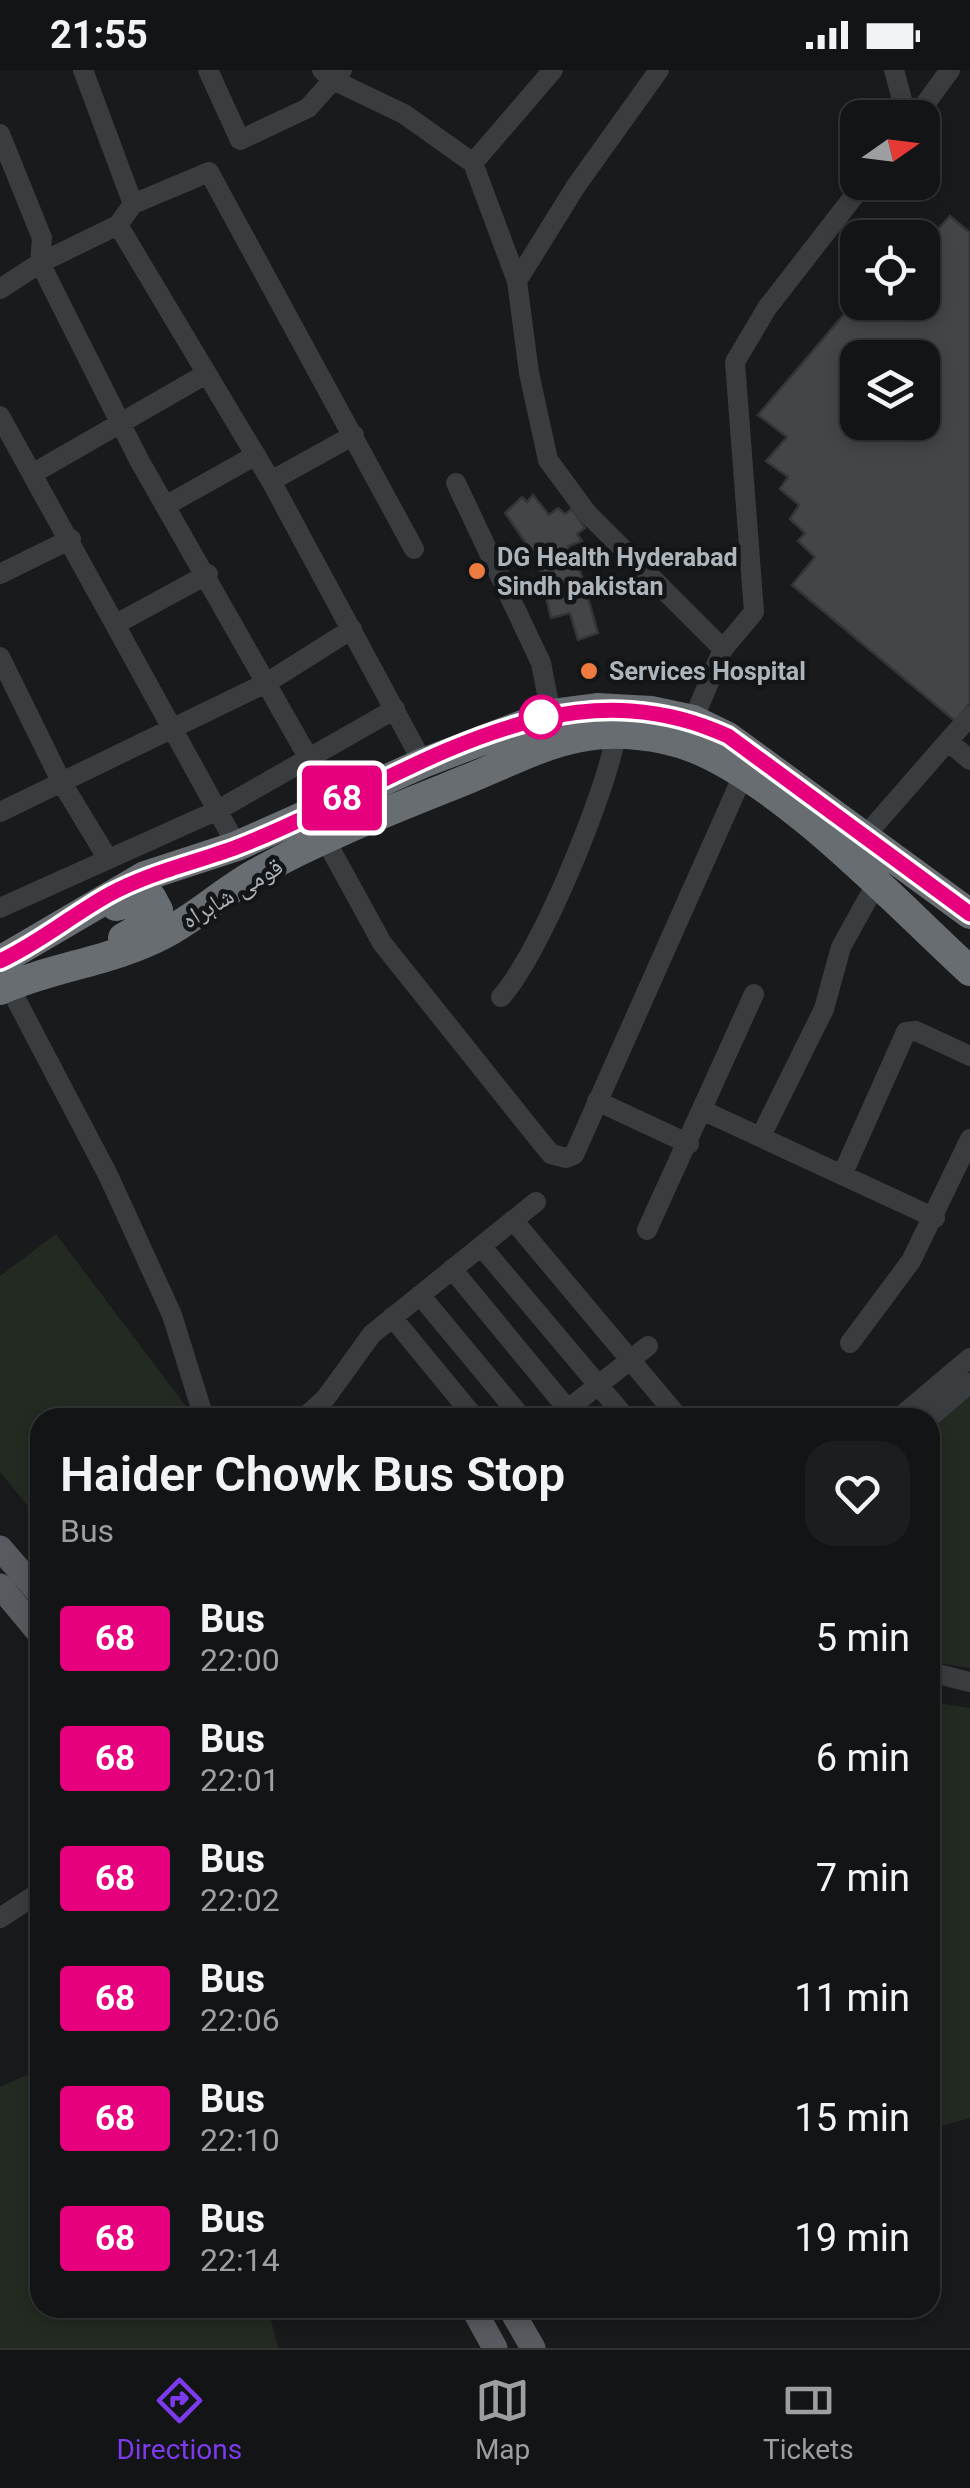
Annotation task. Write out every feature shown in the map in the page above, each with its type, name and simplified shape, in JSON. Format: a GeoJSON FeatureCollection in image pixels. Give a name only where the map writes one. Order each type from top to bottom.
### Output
{"type":"FeatureCollection","features":[{"type":"Feature","properties":{"kind":"highway","name":"قومی شاہراہ"},"geometry":{"type":"LineString","coordinates":[[38,958],[93,964],[163,934],[253,875],[326,841],[554,743],[651,710],[693,720],[728,736],[967,912]]}},
{"type":"Feature","properties":{"kind":"highway","name":"قومی شاہراہ"},"geometry":{"type":"LineString","coordinates":[[3,979],[38,958],[71,917],[145,876],[237,846],[422,763],[551,714],[690,746],[744,773],[876,884],[970,971]]}},
{"type":"Feature","properties":{"kind":"main road"},"geometry":{"type":"LineString","coordinates":[[0,1548],[30,1582]]}},
{"type":"Feature","properties":{"kind":"main road"},"geometry":{"type":"LineString","coordinates":[[0,1586],[30,1622]]}},
{"type":"Feature","properties":{"kind":"main road"},"geometry":{"type":"LineString","coordinates":[[478,2318],[495,2348]]}},
{"type":"Feature","properties":{"kind":"main road"},"geometry":{"type":"LineString","coordinates":[[516,2318],[533,2348]]}},
{"type":"Feature","properties":{"kind":"street"},"geometry":{"type":"LineString","coordinates":[[83,70],[133,204]]}},
{"type":"Feature","properties":{"kind":"street"},"geometry":{"type":"LineString","coordinates":[[208,70],[240,140],[308,108],[332,73],[404,114],[474,163],[518,281],[529,373],[548,460],[587,514],[723,649]]}},
{"type":"Feature","properties":{"kind":"street"},"geometry":{"type":"LineString","coordinates":[[474,163],[553,70]]}},
{"type":"Feature","properties":{"kind":"street"},"geometry":{"type":"LineString","coordinates":[[894,70],[902,100]]}},
{"type":"Feature","properties":{"kind":"street"},"geometry":{"type":"LineString","coordinates":[[928,100],[950,70]]}},
{"type":"Feature","properties":{"kind":"street"},"geometry":{"type":"LineString","coordinates":[[518,281],[576,186],[654,72]]}},
{"type":"Feature","properties":{"kind":"street"},"geometry":{"type":"LineString","coordinates":[[0,134],[42,238],[40,263],[121,423],[308,757]]}},
{"type":"Feature","properties":{"kind":"street"},"geometry":{"type":"LineString","coordinates":[[0,289],[40,263],[118,225],[133,204],[211,174],[414,549]]}},
{"type":"Feature","properties":{"kind":"street"},"geometry":{"type":"LineString","coordinates":[[693,720],[723,649],[754,612],[734,362],[767,308],[851,200]]}},
{"type":"Feature","properties":{"kind":"street"},"geometry":{"type":"LineString","coordinates":[[118,225],[271,481],[422,763]]}},
{"type":"Feature","properties":{"kind":"street"},"geometry":{"type":"LineString","coordinates":[[32,474],[206,374]]}},
{"type":"Feature","properties":{"kind":"street"},"geometry":{"type":"LineString","coordinates":[[0,416],[118,623],[237,846]]}},
{"type":"Feature","properties":{"kind":"street"},"geometry":{"type":"LineString","coordinates":[[271,481],[354,435]]}},
{"type":"Feature","properties":{"kind":"street"},"geometry":{"type":"LineString","coordinates":[[167,505],[256,455]]}},
{"type":"Feature","properties":{"kind":"street"},"geometry":{"type":"LineString","coordinates":[[456,483],[541,663],[551,714]]}},
{"type":"Feature","properties":{"kind":"street"},"geometry":{"type":"LineString","coordinates":[[0,574],[71,539]]}},
{"type":"Feature","properties":{"kind":"street"},"geometry":{"type":"LineString","coordinates":[[118,623],[208,574]]}},
{"type":"Feature","properties":{"kind":"street"},"geometry":{"type":"LineString","coordinates":[[0,812],[268,682],[352,629]]}},
{"type":"Feature","properties":{"kind":"street"},"geometry":{"type":"LineString","coordinates":[[0,657],[62,784],[108,859]]}},
{"type":"Feature","properties":{"kind":"street"},"geometry":{"type":"LineString","coordinates":[[0,908],[218,810],[395,709]]}},
{"type":"Feature","properties":{"kind":"street"},"geometry":{"type":"LineString","coordinates":[[866,835],[970,716]]}},
{"type":"Feature","properties":{"kind":"street"},"geometry":{"type":"LineString","coordinates":[[502,997],[522,970],[611,765],[603,726]]}},
{"type":"Feature","properties":{"kind":"street"},"geometry":{"type":"LineString","coordinates":[[949,742],[970,760]]}},
{"type":"Feature","properties":{"kind":"street"},"geometry":{"type":"LineString","coordinates":[[326,841],[382,943],[552,1154],[566,1158],[574,1155],[744,773]]}},
{"type":"Feature","properties":{"kind":"street"},"geometry":{"type":"LineString","coordinates":[[762,1134],[824,1009],[841,947],[876,884]]}},
{"type":"Feature","properties":{"kind":"street"},"geometry":{"type":"LineString","coordinates":[[3,979],[108,1175],[172,1315],[201,1408]]}},
{"type":"Feature","properties":{"kind":"street"},"geometry":{"type":"LineString","coordinates":[[647,1230],[754,994]]}},
{"type":"Feature","properties":{"kind":"street"},"geometry":{"type":"LineString","coordinates":[[843,1173],[906,1032],[916,1031],[970,1056]]}},
{"type":"Feature","properties":{"kind":"street"},"geometry":{"type":"LineString","coordinates":[[597,1101],[689,1144]]}},
{"type":"Feature","properties":{"kind":"street"},"geometry":{"type":"LineString","coordinates":[[704,1110],[935,1218]]}},
{"type":"Feature","properties":{"kind":"street"},"geometry":{"type":"LineString","coordinates":[[850,1343],[911,1260],[935,1218],[970,1138]]}},
{"type":"Feature","properties":{"kind":"street"},"geometry":{"type":"LineString","coordinates":[[314,1408],[372,1334],[536,1202]]}},
{"type":"Feature","properties":{"kind":"street"},"geometry":{"type":"LineString","coordinates":[[513,1220],[671,1408]]}},
{"type":"Feature","properties":{"kind":"street"},"geometry":{"type":"LineString","coordinates":[[481,1246],[618,1408]]}},
{"type":"Feature","properties":{"kind":"street"},"geometry":{"type":"LineString","coordinates":[[452,1269],[561,1408]]}},
{"type":"Feature","properties":{"kind":"street"},"geometry":{"type":"LineString","coordinates":[[420,1295],[514,1408]]}},
{"type":"Feature","properties":{"kind":"street"},"geometry":{"type":"LineString","coordinates":[[392,1317],[467,1408]]}},
{"type":"Feature","properties":{"kind":"street"},"geometry":{"type":"LineString","coordinates":[[574,1408],[648,1346]]}},
{"type":"Feature","properties":{"kind":"street"},"geometry":{"type":"LineString","coordinates":[[911,1408],[970,1358]]}},
{"type":"Feature","properties":{"kind":"street"},"geometry":{"type":"LineString","coordinates":[[940,1410],[970,1384]]}},
{"type":"Feature","properties":{"kind":"street"},"geometry":{"type":"LineString","coordinates":[[940,1674],[970,1682]]}},
{"type":"Feature","properties":{"kind":"street"},"geometry":{"type":"LineString","coordinates":[[0,1918],[30,1898]]}},
{"type":"Feature","properties":{"kind":"shaded area"},"geometry":{"type":"Polygon","coordinates":[[[56,1234],[187,1408],[30,1408],[30,1509],[0,1472],[0,1276],[56,1234]]]}},
{"type":"Feature","properties":{"kind":"shaded area"},"geometry":{"type":"Polygon","coordinates":[[[970,1382],[970,1668],[940,1664],[940,1409],[970,1382]]]}},
{"type":"Feature","properties":{"kind":"shaded area"},"geometry":{"type":"Polygon","coordinates":[[[940,1704],[970,1708],[970,2118],[940,2126],[940,1704]]]}},
{"type":"Feature","properties":{"kind":"shaded area"},"geometry":{"type":"Polygon","coordinates":[[[30,2074],[30,2318],[270,2318],[278,2348],[0,2348],[0,2087],[30,2074]]]}},
{"type":"Feature","properties":{"kind":"building"},"geometry":{"type":"Polygon","coordinates":[[[950,216],[970,233],[970,703],[955,721],[792,585],[815,557],[798,541],[805,533],[790,519],[799,505],[780,489],[788,477],[766,461],[787,437],[758,415],[840,319],[940,320],[940,227],[950,216]]]}},
{"type":"Feature","properties":{"kind":"building"},"geometry":{"type":"Polygon","coordinates":[[[533,495],[549,515],[558,508],[565,514],[572,509],[585,528],[577,534],[582,541],[568,546],[573,561],[577,560],[598,633],[578,640],[570,613],[551,618],[537,559],[505,513],[522,497],[527,502],[533,495]]]}},
{"type":"Feature","properties":{"kind":"bus line","name":"68"},"geometry":{"type":"LineString","coordinates":[[0,961],[32,946],[71,917],[145,876],[237,846],[422,763],[551,714],[597,708],[651,710],[693,720],[728,736],[970,914]]}},
{"type":"Feature","properties":{"kind":"place","name":"DG Health Hyderabad Sindh pakistan"},"geometry":{"type":"Point","coordinates":[477,571]}},
{"type":"Feature","properties":{"kind":"place","name":"Services Hospital"},"geometry":{"type":"Point","coordinates":[589,671]}}]}
